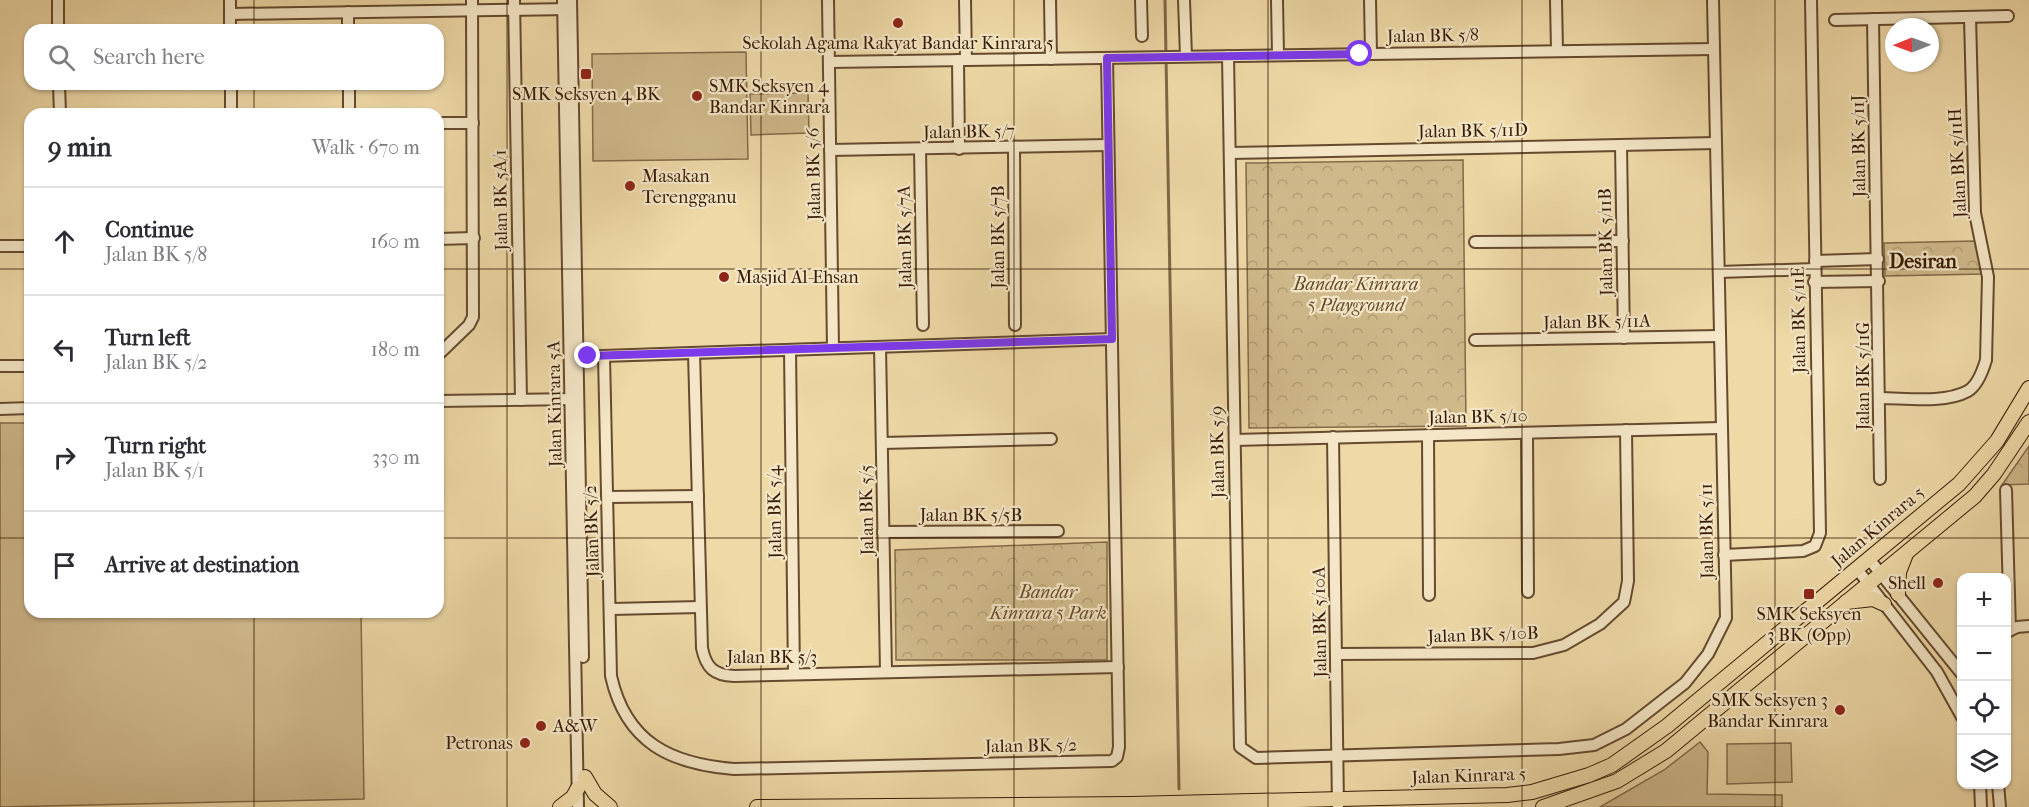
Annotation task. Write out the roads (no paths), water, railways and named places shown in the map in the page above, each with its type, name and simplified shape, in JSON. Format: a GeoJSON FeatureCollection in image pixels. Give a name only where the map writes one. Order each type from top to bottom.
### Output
{"type":"FeatureCollection","features":[{"type":"Feature","properties":{"kind":"main road","name":"Jalan Kinrara 5"},"geometry":{"type":"LineString","coordinates":[[757,807],[1131,806],[1338,802],[1507,795],[1532,792],[1589,775],[1612,765],[1667,726],[1869,559],[1978,465],[1997,441],[2029,388]]}},
{"type":"Feature","properties":{"kind":"main road","name":"Jalan Kinrara 5"},"geometry":{"type":"LineString","coordinates":[[1543,807],[1617,781],[1665,751],[1842,603],[1975,496],[1995,474],[2029,422]]}},
{"type":"Feature","properties":{"kind":"main road"},"geometry":{"type":"LineString","coordinates":[[1898,594],[1899,572],[1906,552]]}},
{"type":"Feature","properties":{"kind":"main road"},"geometry":{"type":"LineString","coordinates":[[1842,603],[1873,599],[1884,604]]}},
{"type":"Feature","properties":{"kind":"main road"},"geometry":{"type":"LineString","coordinates":[[560,807],[573,797],[581,783],[610,807]]}},
{"type":"Feature","properties":{"kind":"street"},"geometry":{"type":"LineString","coordinates":[[58,0],[58,24]]}},
{"type":"Feature","properties":{"kind":"street"},"geometry":{"type":"LineString","coordinates":[[230,0],[230,24]]}},
{"type":"Feature","properties":{"kind":"street","name":"Jalan BK 5/6"},"geometry":{"type":"LineString","coordinates":[[828,0],[833,348]]}},
{"type":"Feature","properties":{"kind":"street"},"geometry":{"type":"LineString","coordinates":[[959,149],[965,0]]}},
{"type":"Feature","properties":{"kind":"street"},"geometry":{"type":"LineString","coordinates":[[1050,0],[1051,58]]}},
{"type":"Feature","properties":{"kind":"street"},"geometry":{"type":"LineString","coordinates":[[1141,0],[1142,36]]}},
{"type":"Feature","properties":{"kind":"street"},"geometry":{"type":"LineString","coordinates":[[1185,0],[1186,56]]}},
{"type":"Feature","properties":{"kind":"street"},"geometry":{"type":"LineString","coordinates":[[1277,0],[1278,55]]}},
{"type":"Feature","properties":{"kind":"street"},"geometry":{"type":"LineString","coordinates":[[1370,0],[1371,54]]}},
{"type":"Feature","properties":{"kind":"street"},"geometry":{"type":"LineString","coordinates":[[1556,0],[1557,51]]}},
{"type":"Feature","properties":{"kind":"street","name":"Jalan BK 5/11"},"geometry":{"type":"LineString","coordinates":[[1338,757],[1559,749],[1594,745],[1626,729],[1685,683],[1707,654],[1726,618],[1713,0]]}},
{"type":"Feature","properties":{"kind":"street","name":"Jalan BK 5/11E"},"geometry":{"type":"LineString","coordinates":[[1724,555],[1803,551],[1815,546],[1820,533],[1811,0]]}},
{"type":"Feature","properties":{"kind":"street"},"geometry":{"type":"LineString","coordinates":[[230,14],[348,12],[472,5],[567,5]]}},
{"type":"Feature","properties":{"kind":"street"},"geometry":{"type":"LineString","coordinates":[[444,349],[469,325],[473,317],[472,5]]}},
{"type":"Feature","properties":{"kind":"street","name":"Jalan BK 5A/1"},"geometry":{"type":"LineString","coordinates":[[514,5],[521,400]]}},
{"type":"Feature","properties":{"kind":"street","name":"Jalan Kinrara 5A"},"geometry":{"type":"LineString","coordinates":[[567,5],[576,399],[581,783],[578,807]]}},
{"type":"Feature","properties":{"kind":"street"},"geometry":{"type":"LineString","coordinates":[[348,12],[348,24]]}},
{"type":"Feature","properties":{"kind":"street"},"geometry":{"type":"LineString","coordinates":[[1835,20],[2008,16]]}},
{"type":"Feature","properties":{"kind":"street","name":"Jalan BK 5/11H"},"geometry":{"type":"LineString","coordinates":[[1880,398],[1945,397],[1967,392],[1980,377],[1986,360],[1988,277],[1975,213],[1970,17]]}},
{"type":"Feature","properties":{"kind":"street","name":"Jalan BK 5/11J"},"geometry":{"type":"LineString","coordinates":[[1873,19],[1879,276]]}},
{"type":"Feature","properties":{"kind":"street","name":"Jalan BK 5/8"},"geometry":{"type":"LineString","coordinates":[[829,62],[1714,49]]}},
{"type":"Feature","properties":{"kind":"street","name":"Jalan BK 5/9"},"geometry":{"type":"LineString","coordinates":[[1228,56],[1240,747],[1256,758],[1338,757]]}},
{"type":"Feature","properties":{"kind":"street","name":"Jalan BK 5/2"},"geometry":{"type":"LineString","coordinates":[[604,356],[611,676],[615,695],[623,711],[655,746],[667,754],[699,766],[734,769],[1112,761],[1117,757],[1119,747],[1107,58]]}},
{"type":"Feature","properties":{"kind":"street"},"geometry":{"type":"LineString","coordinates":[[59,90],[60,108]]}},
{"type":"Feature","properties":{"kind":"street"},"geometry":{"type":"LineString","coordinates":[[231,90],[231,108]]}},
{"type":"Feature","properties":{"kind":"street"},"geometry":{"type":"LineString","coordinates":[[349,90],[349,108]]}},
{"type":"Feature","properties":{"kind":"street"},"geometry":{"type":"LineString","coordinates":[[444,123],[473,123]]}},
{"type":"Feature","properties":{"kind":"street","name":"Jalan BK 5/11D"},"geometry":{"type":"LineString","coordinates":[[1230,153],[1716,143]]}},
{"type":"Feature","properties":{"kind":"street","name":"Jalan BK 5/7"},"geometry":{"type":"LineString","coordinates":[[830,150],[1108,145]]}},
{"type":"Feature","properties":{"kind":"street","name":"Jalan BK 5/11B"},"geometry":{"type":"LineString","coordinates":[[1621,145],[1624,338]]}},
{"type":"Feature","properties":{"kind":"street","name":"Jalan BK 5/7B"},"geometry":{"type":"LineString","coordinates":[[1014,148],[1015,325]]}},
{"type":"Feature","properties":{"kind":"street","name":"Jalan BK 5/7A"},"geometry":{"type":"LineString","coordinates":[[920,149],[923,325]]}},
{"type":"Feature","properties":{"kind":"street"},"geometry":{"type":"LineString","coordinates":[[444,239],[474,238]]}},
{"type":"Feature","properties":{"kind":"street"},"geometry":{"type":"LineString","coordinates":[[1475,242],[1623,241]]}},
{"type":"Feature","properties":{"kind":"street"},"geometry":{"type":"LineString","coordinates":[[0,246],[24,246]]}},
{"type":"Feature","properties":{"kind":"street"},"geometry":{"type":"LineString","coordinates":[[1719,272],[1878,259]]}},
{"type":"Feature","properties":{"kind":"street"},"geometry":{"type":"LineString","coordinates":[[1814,282],[1879,276]]}},
{"type":"Feature","properties":{"kind":"street","name":"Jalan BK 5/11G"},"geometry":{"type":"LineString","coordinates":[[1879,276],[1880,479]]}},
{"type":"Feature","properties":{"kind":"street","name":"Jalan BK 5/11A"},"geometry":{"type":"LineString","coordinates":[[1475,340],[1720,336]]}},
{"type":"Feature","properties":{"kind":"street"},"geometry":{"type":"LineString","coordinates":[[575,357],[1112,339]]}},
{"type":"Feature","properties":{"kind":"street","name":"Jalan BK 5/5"},"geometry":{"type":"LineString","coordinates":[[880,347],[886,672]]}},
{"type":"Feature","properties":{"kind":"street","name":"Jalan BK 5/4"},"geometry":{"type":"LineString","coordinates":[[790,350],[794,674]]}},
{"type":"Feature","properties":{"kind":"street","name":"Jalan BK 5/3"},"geometry":{"type":"LineString","coordinates":[[694,353],[700,607],[704,658],[708,667],[715,673],[725,675],[794,674],[1118,667]]}},
{"type":"Feature","properties":{"kind":"street"},"geometry":{"type":"LineString","coordinates":[[0,366],[24,366]]}},
{"type":"Feature","properties":{"kind":"street"},"geometry":{"type":"LineString","coordinates":[[444,401],[576,399]]}},
{"type":"Feature","properties":{"kind":"street"},"geometry":{"type":"LineString","coordinates":[[0,409],[24,408]]}},
{"type":"Feature","properties":{"kind":"street","name":"Jalan BK 5/10"},"geometry":{"type":"LineString","coordinates":[[1235,440],[1721,428]]}},
{"type":"Feature","properties":{"kind":"street","name":"Jalan BK 5/10B"},"geometry":{"type":"LineString","coordinates":[[1337,654],[1533,653],[1564,645],[1600,624],[1624,602],[1628,581],[1626,430]]}},
{"type":"Feature","properties":{"kind":"street"},"geometry":{"type":"LineString","coordinates":[[1527,433],[1528,592]]}},
{"type":"Feature","properties":{"kind":"street"},"geometry":{"type":"LineString","coordinates":[[1428,435],[1429,595]]}},
{"type":"Feature","properties":{"kind":"street","name":"Jalan BK 5/10A"},"geometry":{"type":"LineString","coordinates":[[1334,438],[1338,802]]}},
{"type":"Feature","properties":{"kind":"street"},"geometry":{"type":"LineString","coordinates":[[882,443],[1051,439]]}},
{"type":"Feature","properties":{"kind":"street"},"geometry":{"type":"LineString","coordinates":[[2006,490],[2008,627]]}},
{"type":"Feature","properties":{"kind":"street"},"geometry":{"type":"LineString","coordinates":[[608,497],[698,496]]}},
{"type":"Feature","properties":{"kind":"street","name":"Jalan BK 5/5B"},"geometry":{"type":"LineString","coordinates":[[883,532],[1058,531]]}},
{"type":"Feature","properties":{"kind":"street"},"geometry":{"type":"LineString","coordinates":[[1869,559],[1957,664]]}},
{"type":"Feature","properties":{"kind":"street"},"geometry":{"type":"LineString","coordinates":[[1857,569],[1937,672],[1957,708]]}},
{"type":"Feature","properties":{"kind":"street"},"geometry":{"type":"LineString","coordinates":[[611,609],[700,607]]}},
{"type":"Feature","properties":{"kind":"street"},"geometry":{"type":"LineString","coordinates":[[2011,630],[2029,626]]}},
{"type":"Feature","properties":{"kind":"street","name":"Jalan Kinrara 5A"},"geometry":{"type":"LineString","coordinates":[[581,783],[585,807]]}},
{"type":"Feature","properties":{"kind":"street"},"geometry":{"type":"LineString","coordinates":[[1980,789],[1981,807]]}},
{"type":"Feature","properties":{"kind":"street"},"geometry":{"type":"LineString","coordinates":[[1998,789],[2000,807]]}},
{"type":"Feature","properties":{"kind":"waterway"},"geometry":{"type":"LineString","coordinates":[[1165,0],[1179,789]]}},
{"type":"Feature","properties":{"kind":"place","name":"Sekolah Agama Rakyat Bandar Kinrara 5"},"geometry":{"type":"Point","coordinates":[898,23]}},
{"type":"Feature","properties":{"kind":"place","name":"SMK Seksyen 4 BK"},"geometry":{"type":"Point","coordinates":[586,74]}},
{"type":"Feature","properties":{"kind":"place","name":"SMK Seksyen 4 Bandar Kinrara"},"geometry":{"type":"Point","coordinates":[697,96]}},
{"type":"Feature","properties":{"kind":"place","name":"Masakan Terengganu"},"geometry":{"type":"Point","coordinates":[630,186]}},
{"type":"Feature","properties":{"kind":"place","name":"Masjid Al-Ehsan"},"geometry":{"type":"Point","coordinates":[724,277]}},
{"type":"Feature","properties":{"kind":"place","name":"Shell"},"geometry":{"type":"Point","coordinates":[1938,583]}},
{"type":"Feature","properties":{"kind":"place","name":"SMK Seksyen 3 BK (Opp)"},"geometry":{"type":"Point","coordinates":[1809,594]}},
{"type":"Feature","properties":{"kind":"place","name":"SMK Seksyen 3 Bandar Kinrara"},"geometry":{"type":"Point","coordinates":[1840,710]}},
{"type":"Feature","properties":{"kind":"place","name":"A&W"},"geometry":{"type":"Point","coordinates":[541,726]}},
{"type":"Feature","properties":{"kind":"place","name":"Petronas"},"geometry":{"type":"Point","coordinates":[525,743]}},
{"type":"Feature","properties":{"kind":"district","name":"Desiran"},"geometry":{"type":"Point","coordinates":[1923,261]}},
{"type":"Feature","properties":{"kind":"park label","name":"Bandar Kinrara 5 Playground"},"geometry":{"type":"Point","coordinates":[1356,294]}},
{"type":"Feature","properties":{"kind":"park label","name":"Bandar Kinrara 5 Park"},"geometry":{"type":"Point","coordinates":[1048,602]}}]}
